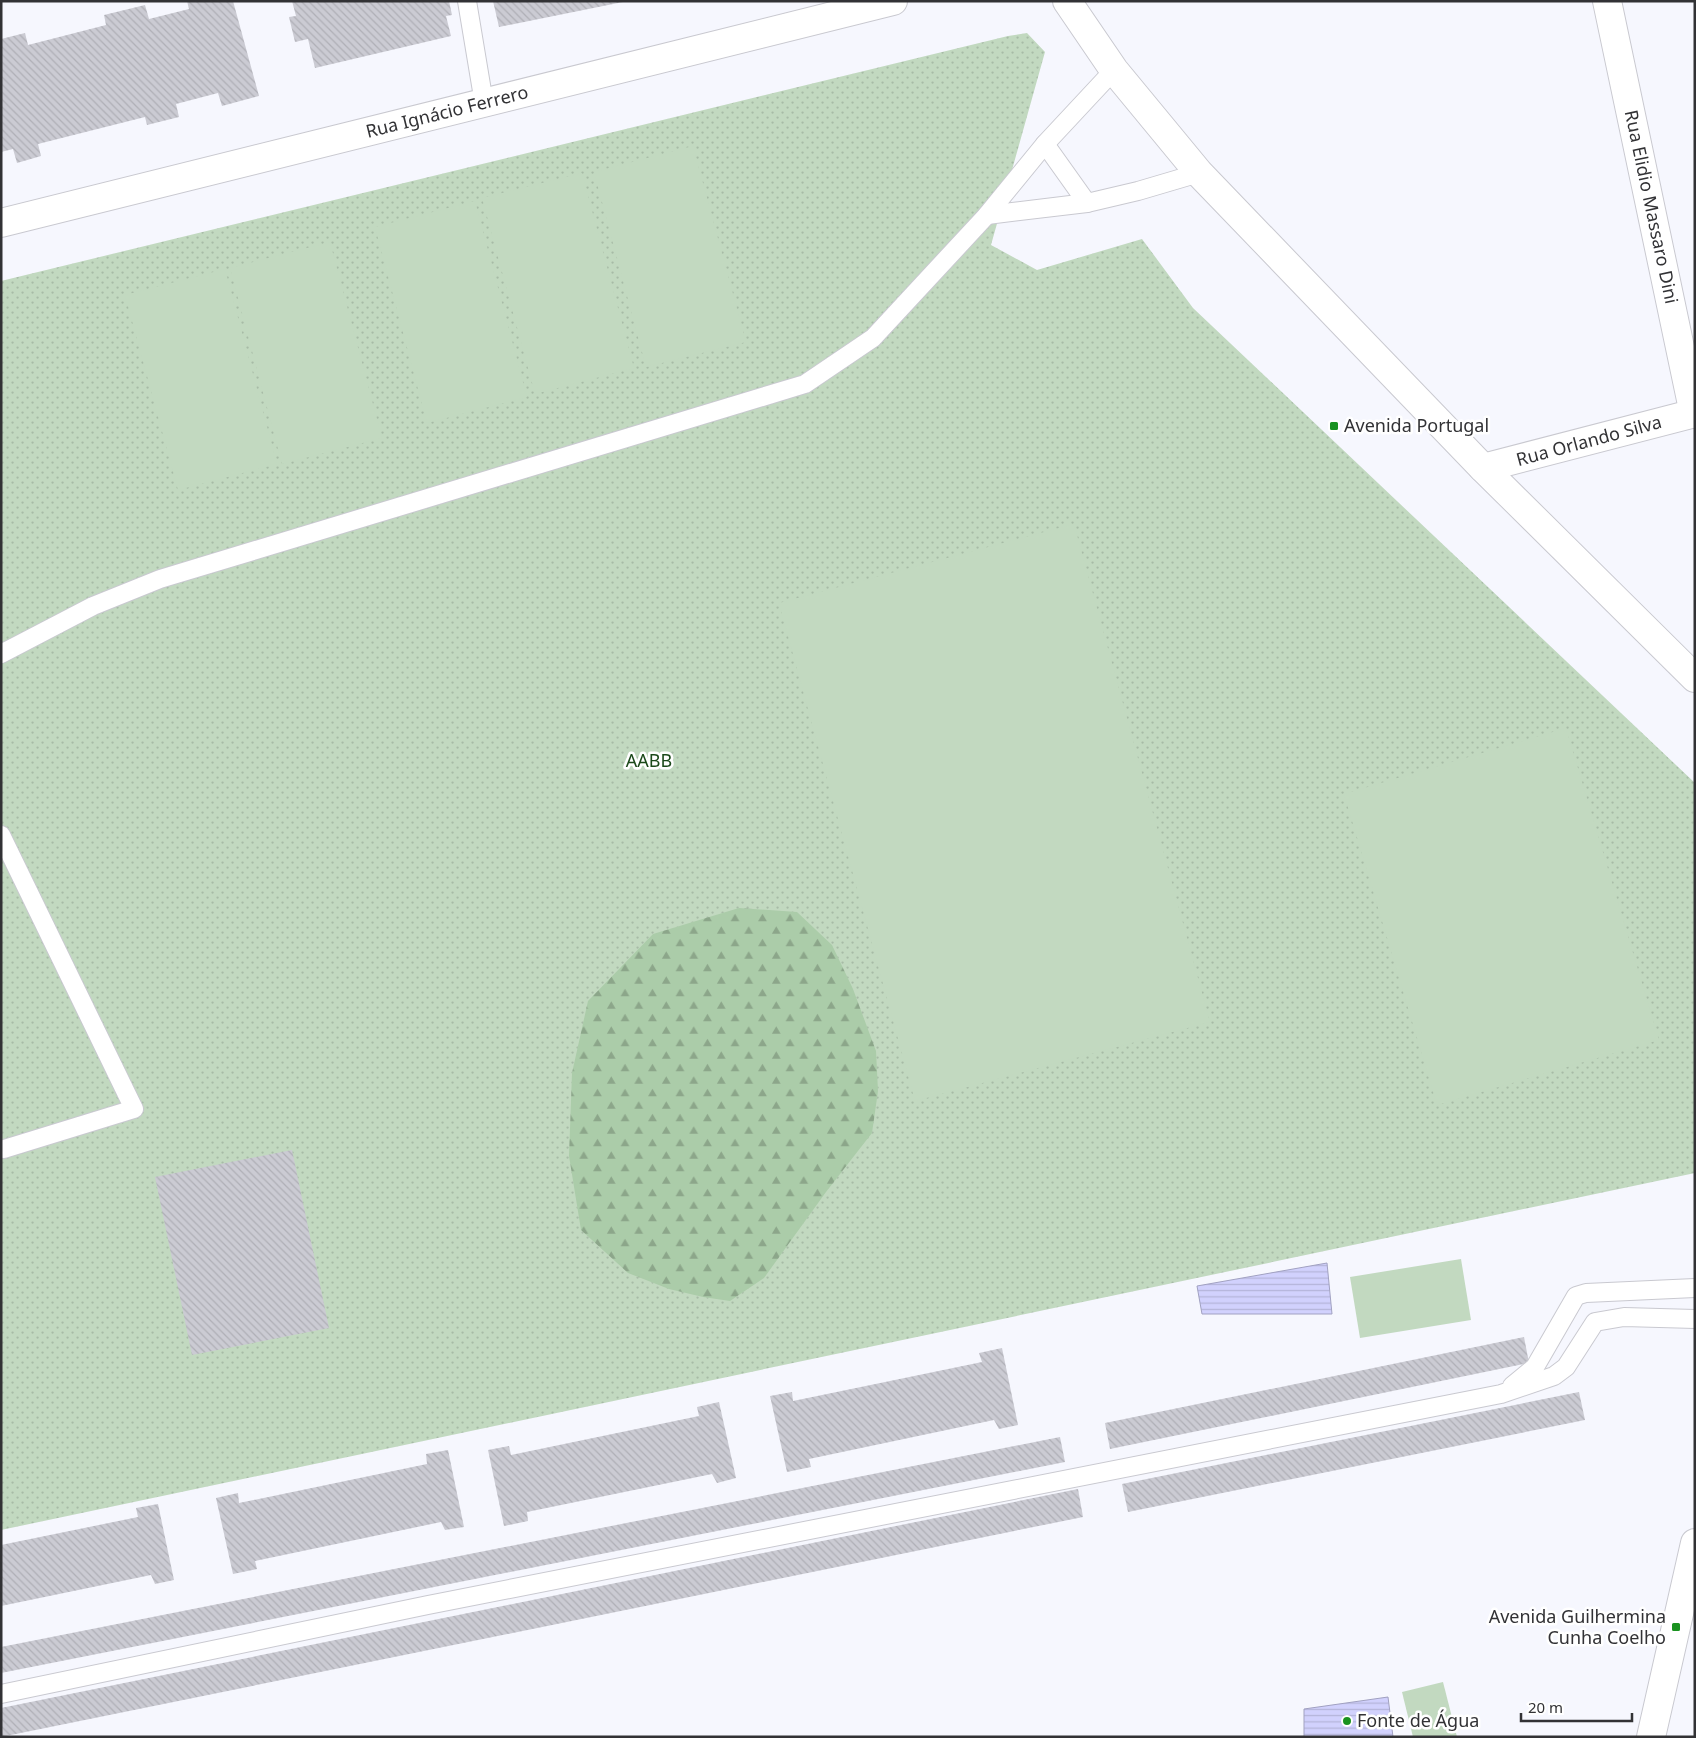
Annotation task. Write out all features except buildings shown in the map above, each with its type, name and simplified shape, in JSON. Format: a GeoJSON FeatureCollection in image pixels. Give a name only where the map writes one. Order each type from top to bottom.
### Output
{"type":"FeatureCollection","features":[{"type":"Feature","properties":{"kind":"street","name":"Rua Ignácio Ferrero"},"geometry":{"type":"LineString","coordinates":[[1,223],[892,1]]}},
{"type":"Feature","properties":{"kind":"street"},"geometry":{"type":"LineString","coordinates":[[1067,1],[1114,70],[1199,173],[1484,468],[1695,678]]}},
{"type":"Feature","properties":{"kind":"street","name":"Rua Elidio Massaro Dini"},"geometry":{"type":"LineString","coordinates":[[1607,1],[1694,414]]}},
{"type":"Feature","properties":{"kind":"street","name":"Rua Orlando Silva"},"geometry":{"type":"LineString","coordinates":[[1484,468],[1694,414]]}},
{"type":"Feature","properties":{"kind":"street"},"geometry":{"type":"LineString","coordinates":[[1651,1737],[1695,1543]]}},
{"type":"Feature","properties":{"kind":"lane"},"geometry":{"type":"LineString","coordinates":[[467,1],[484,103]]}},
{"type":"Feature","properties":{"kind":"lane"},"geometry":{"type":"LineString","coordinates":[[1,654],[93,606],[160,579],[805,384],[873,338],[987,215],[1045,144],[1114,70]]}},
{"type":"Feature","properties":{"kind":"lane"},"geometry":{"type":"LineString","coordinates":[[1045,144],[1087,203]]}},
{"type":"Feature","properties":{"kind":"lane"},"geometry":{"type":"LineString","coordinates":[[987,215],[1087,203],[1138,192],[1199,173]]}},
{"type":"Feature","properties":{"kind":"lane"},"geometry":{"type":"LineString","coordinates":[[1,835],[134,1109],[4,1149]]}},
{"type":"Feature","properties":{"kind":"lane"},"geometry":{"type":"LineString","coordinates":[[1501,1394],[1535,1367],[1576,1296],[1586,1292],[1695,1288]]}},
{"type":"Feature","properties":{"kind":"lane"},"geometry":{"type":"LineString","coordinates":[[1,1694],[428,1605],[1501,1394],[1554,1376],[1566,1367],[1595,1322],[1624,1317],[1695,1319]]}},
{"type":"Feature","properties":{"kind":"green space","name":"AABB"},"geometry":{"type":"Polygon","coordinates":[[[1027,33],[1045,52],[991,245],[1037,270],[1142,239],[1193,308],[1695,783],[1695,1173],[1,1530],[1,281],[1008,36],[1027,33]]]}},
{"type":"Feature","properties":{"kind":"green space"},"geometry":{"type":"Polygon","coordinates":[[[693,146],[746,342],[646,367],[594,172],[693,146]]]}},
{"type":"Feature","properties":{"kind":"green space"},"geometry":{"type":"Polygon","coordinates":[[[582,173],[634,368],[535,394],[482,198],[582,173]]]}},
{"type":"Feature","properties":{"kind":"green space"},"geometry":{"type":"Polygon","coordinates":[[[475,201],[527,397],[427,423],[375,227],[475,201]]]}},
{"type":"Feature","properties":{"kind":"green space"},"geometry":{"type":"Polygon","coordinates":[[[330,242],[382,438],[282,464],[230,268],[330,242]]]}},
{"type":"Feature","properties":{"kind":"green space"},"geometry":{"type":"Polygon","coordinates":[[[225,269],[277,464],[178,490],[125,295],[225,269]]]}},
{"type":"Feature","properties":{"kind":"green space"},"geometry":{"type":"Polygon","coordinates":[[[1074,524],[1210,1022],[915,1101],[779,603],[1074,524]]]}},
{"type":"Feature","properties":{"kind":"green space"},"geometry":{"type":"Polygon","coordinates":[[[1566,728],[1659,1040],[1437,1105],[1344,794],[1566,728]]]}},
{"type":"Feature","properties":{"kind":"green space"},"geometry":{"type":"Polygon","coordinates":[[[739,908],[797,912],[832,945],[853,989],[876,1051],[878,1091],[872,1133],[826,1192],[764,1278],[730,1301],[669,1289],[628,1273],[581,1230],[569,1156],[572,1073],[588,1001],[653,934],[739,908]]]}},
{"type":"Feature","properties":{"kind":"green space"},"geometry":{"type":"Polygon","coordinates":[[[1461,1259],[1471,1320],[1360,1338],[1350,1277],[1461,1259]]]}},
{"type":"Feature","properties":{"kind":"green space"},"geometry":{"type":"Polygon","coordinates":[[[1443,1682],[1457,1737],[1413,1737],[1402,1692],[1443,1682]]]}},
{"type":"Feature","properties":{"kind":"water"},"geometry":{"type":"Polygon","coordinates":[[[1327,1263],[1332,1314],[1202,1314],[1197,1286],[1327,1263]]]}},
{"type":"Feature","properties":{"kind":"water","name":"Fonte de Água"},"geometry":{"type":"Polygon","coordinates":[[[1388,1697],[1393,1737],[1304,1737],[1304,1709],[1388,1697]]]}},
{"type":"Feature","properties":{"kind":"place","name":"Avenida Portugal"},"geometry":{"type":"Point","coordinates":[1334,426]}},
{"type":"Feature","properties":{"kind":"place","name":"Avenida Guilhermina Cunha Coelho"},"geometry":{"type":"Point","coordinates":[1676,1627]}},
{"type":"Feature","properties":{"kind":"place","name":"Fonte de Água"},"geometry":{"type":"Point","coordinates":[1347,1721]}}]}
